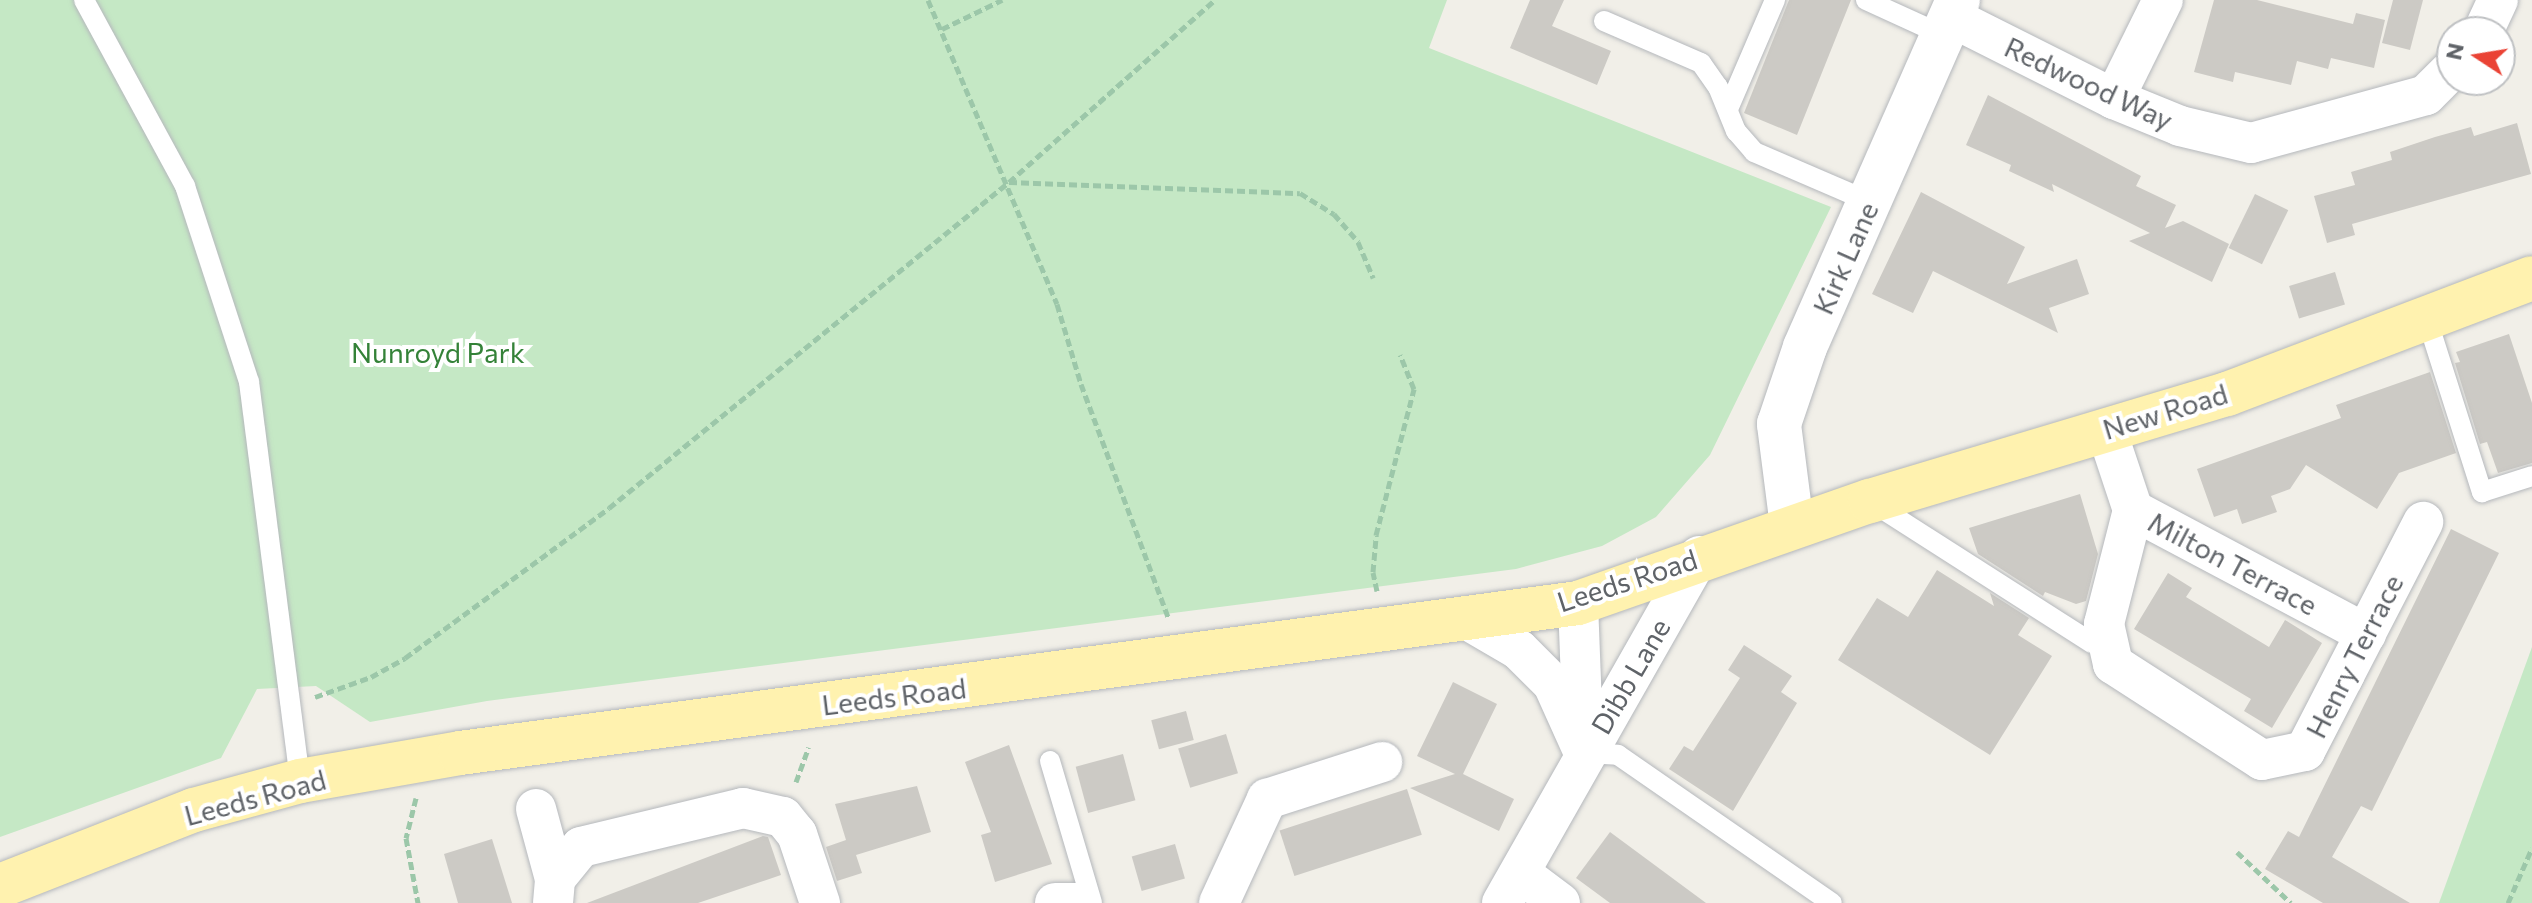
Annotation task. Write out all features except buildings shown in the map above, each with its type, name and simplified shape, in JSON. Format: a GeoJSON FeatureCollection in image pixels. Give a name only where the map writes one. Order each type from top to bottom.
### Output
{"type":"FeatureCollection","features":[{"type":"Feature","properties":{"kind":"main road","name":"New Road"},"geometry":{"type":"LineString","coordinates":[[1792,526],[2227,394],[2532,278]]}},
{"type":"Feature","properties":{"kind":"main road","name":"Leeds Road"},"geometry":{"type":"LineString","coordinates":[[0,886],[194,810],[300,781],[427,759],[1578,603],[1699,556],[1792,526]]}},
{"type":"Feature","properties":{"kind":"street"},"geometry":{"type":"LineString","coordinates":[[2114,99],[2163,0]]}},
{"type":"Feature","properties":{"kind":"street","name":"Redwood Way"},"geometry":{"type":"LineString","coordinates":[[1952,18],[2114,99],[2180,126],[2251,143],[2426,95],[2436,85]]}},
{"type":"Feature","properties":{"kind":"street","name":"Kirk Lane"},"geometry":{"type":"LineString","coordinates":[[1792,526],[1779,424],[1805,347],[1952,18]]}},
{"type":"Feature","properties":{"kind":"street","name":"Milton Terrace"},"geometry":{"type":"LineString","coordinates":[[2106,429],[2133,510],[2366,634]]}},
{"type":"Feature","properties":{"kind":"street","name":"Henry Terrace"},"geometry":{"type":"LineString","coordinates":[[2133,510],[2104,624],[2113,664],[2262,760],[2305,751],[2423,522]]}},
{"type":"Feature","properties":{"kind":"street","name":"Dibb Lane"},"geometry":{"type":"LineString","coordinates":[[1511,888],[1584,753],[1699,556]]}},
{"type":"Feature","properties":{"kind":"street","name":"Dibb Lane"},"geometry":{"type":"LineString","coordinates":[[1578,603],[1584,753]]}},
{"type":"Feature","properties":{"kind":"street","name":"Dibb Lane"},"geometry":{"type":"LineString","coordinates":[[1466,619],[1519,650],[1553,684],[1584,753]]}},
{"type":"Feature","properties":{"kind":"street"},"geometry":{"type":"LineString","coordinates":[[1219,903],[1267,799],[1382,762]]}},
{"type":"Feature","properties":{"kind":"street"},"geometry":{"type":"LineString","coordinates":[[554,891],[581,847],[743,808],[783,817],[797,834],[820,903]]}},
{"type":"Feature","properties":{"kind":"street"},"geometry":{"type":"LineString","coordinates":[[536,809],[554,891]]}},
{"type":"Feature","properties":{"kind":"street"},"geometry":{"type":"LineString","coordinates":[[1511,888],[1560,903]]}},
{"type":"Feature","properties":{"kind":"street"},"geometry":{"type":"LineString","coordinates":[[1055,903],[1079,903]]}},
{"type":"Feature","properties":{"kind":"lane"},"geometry":{"type":"LineString","coordinates":[[84,0],[185,186],[249,382],[287,704],[300,781]]}},
{"type":"Feature","properties":{"kind":"lane"},"geometry":{"type":"LineString","coordinates":[[1728,109],[1775,0]]}},
{"type":"Feature","properties":{"kind":"lane"},"geometry":{"type":"LineString","coordinates":[[1866,0],[1952,18]]}},
{"type":"Feature","properties":{"kind":"lane"},"geometry":{"type":"LineString","coordinates":[[1604,21],[1701,63],[1728,109],[1736,131],[1754,152],[1870,202]]}},
{"type":"Feature","properties":{"kind":"lane"},"geometry":{"type":"LineString","coordinates":[[2427,319],[2482,492],[2532,476]]}},
{"type":"Feature","properties":{"kind":"lane"},"geometry":{"type":"LineString","coordinates":[[1870,501],[2092,643]]}},
{"type":"Feature","properties":{"kind":"lane"},"geometry":{"type":"LineString","coordinates":[[1584,753],[1618,755],[1832,903]]}},
{"type":"Feature","properties":{"kind":"lane"},"geometry":{"type":"LineString","coordinates":[[1050,761],[1092,903]]}},
{"type":"Feature","properties":{"kind":"path"},"geometry":{"type":"LineString","coordinates":[[928,0],[1009,182],[1183,658]]}},
{"type":"Feature","properties":{"kind":"path"},"geometry":{"type":"LineString","coordinates":[[942,29],[1002,0]]}},
{"type":"Feature","properties":{"kind":"path"},"geometry":{"type":"LineString","coordinates":[[287,704],[332,693],[405,658],[609,508],[1009,182],[1215,0]]}},
{"type":"Feature","properties":{"kind":"path"},"geometry":{"type":"LineString","coordinates":[[1009,182],[1300,193],[1342,223],[1358,242],[1373,278]]}},
{"type":"Feature","properties":{"kind":"path"},"geometry":{"type":"LineString","coordinates":[[1387,631],[1373,572],[1386,484],[1407,430],[1414,389],[1400,355]]}},
{"type":"Feature","properties":{"kind":"path"},"geometry":{"type":"LineString","coordinates":[[783,817],[824,706]]}},
{"type":"Feature","properties":{"kind":"path"},"geometry":{"type":"LineString","coordinates":[[418,903],[406,838],[427,759]]}},
{"type":"Feature","properties":{"kind":"path"},"geometry":{"type":"LineString","coordinates":[[2508,903],[2532,848]]}},
{"type":"Feature","properties":{"kind":"path"},"geometry":{"type":"LineString","coordinates":[[2237,852],[2291,903]]}},
{"type":"Feature","properties":{"kind":"green space","name":"Nunroyd Park"},"geometry":{"type":"Polygon","coordinates":[[[0,0],[1447,0],[1429,48],[1831,207],[1710,455],[1656,517],[1602,546],[1516,569],[487,701],[370,722],[316,686],[257,689],[221,758],[0,837],[0,0]]]}},
{"type":"Feature","properties":{"kind":"green space"},"geometry":{"type":"Polygon","coordinates":[[[2532,647],[2532,903],[2439,903],[2532,647]]]}}]}
